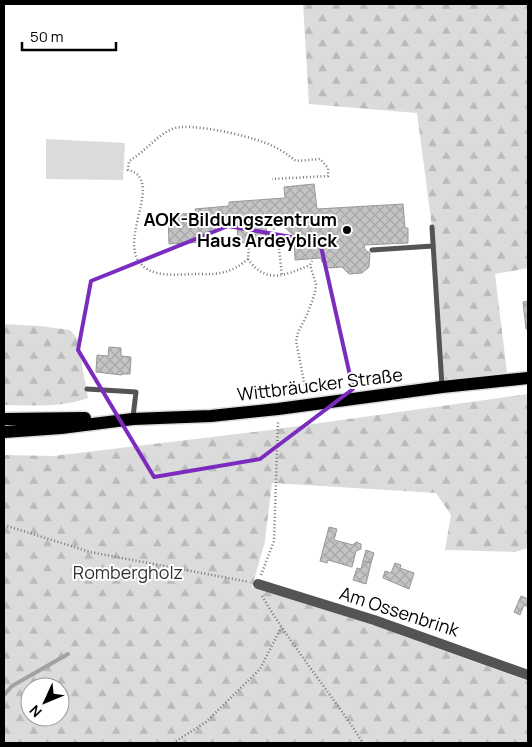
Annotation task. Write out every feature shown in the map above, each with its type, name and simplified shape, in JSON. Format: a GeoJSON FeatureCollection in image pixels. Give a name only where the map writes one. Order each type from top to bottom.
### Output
{"type":"FeatureCollection","features":[{"type":"Feature","properties":{"kind":"main road","name":"Wittbräucker Straße"},"geometry":{"type":"LineString","coordinates":[[115,421],[210,416],[278,409],[442,387],[528,378]]}},
{"type":"Feature","properties":{"kind":"main road"},"geometry":{"type":"LineString","coordinates":[[4,418],[88,418],[115,421]]}},
{"type":"Feature","properties":{"kind":"main road"},"geometry":{"type":"LineString","coordinates":[[4,432],[61,428],[115,421]]}},
{"type":"Feature","properties":{"kind":"street","name":"Am Ossenbrink"},"geometry":{"type":"LineString","coordinates":[[258,584],[374,620],[528,675]]}},
{"type":"Feature","properties":{"kind":"lane"},"geometry":{"type":"LineString","coordinates":[[432,227],[442,387]]}},
{"type":"Feature","properties":{"kind":"lane"},"geometry":{"type":"LineString","coordinates":[[372,250],[433,246]]}},
{"type":"Feature","properties":{"kind":"lane"},"geometry":{"type":"LineString","coordinates":[[86,389],[136,392],[133,419]]}},
{"type":"Feature","properties":{"kind":"path"},"geometry":{"type":"LineString","coordinates":[[248,258],[238,268],[210,275],[158,273],[144,266],[138,260],[135,252],[134,234],[142,200],[143,183],[138,174],[128,170],[129,161],[143,153],[166,132],[174,128],[191,126],[262,141],[281,150],[296,161],[320,159],[328,168],[328,176],[272,179]]}},
{"type":"Feature","properties":{"kind":"path"},"geometry":{"type":"LineString","coordinates":[[274,225],[282,276]]}},
{"type":"Feature","properties":{"kind":"path"},"geometry":{"type":"LineString","coordinates":[[249,245],[248,258],[254,267],[264,272],[282,276],[311,263],[316,284],[315,293],[296,341],[308,405]]}},
{"type":"Feature","properties":{"kind":"path"},"geometry":{"type":"LineString","coordinates":[[278,409],[274,541],[258,584],[261,595],[281,628],[363,743]]}},
{"type":"Feature","properties":{"kind":"path"},"geometry":{"type":"LineString","coordinates":[[4,525],[90,552],[258,584]]}},
{"type":"Feature","properties":{"kind":"path"},"geometry":{"type":"LineString","coordinates":[[173,743],[206,722],[260,669],[281,628]]}},
{"type":"Feature","properties":{"kind":"highlighted area"},"geometry":{"type":"Polygon","coordinates":[[[228,226],[320,242],[353,389],[260,459],[154,477],[78,350],[91,281],[228,226]]]}},
{"type":"Feature","properties":{"kind":"green space"},"geometry":{"type":"Polygon","coordinates":[[[303,4],[528,4],[528,268],[495,274],[508,381],[442,387],[432,227],[417,113],[309,104],[303,4]]]}},
{"type":"Feature","properties":{"kind":"green space"},"geometry":{"type":"Polygon","coordinates":[[[46,139],[125,143],[123,180],[46,179],[46,139]]]}},
{"type":"Feature","properties":{"kind":"green space"},"geometry":{"type":"Polygon","coordinates":[[[4,324],[70,330],[80,342],[88,398],[57,405],[4,405],[4,324]]]}},
{"type":"Feature","properties":{"kind":"green space","name":"Rombergholz"},"geometry":{"type":"Polygon","coordinates":[[[528,394],[528,548],[515,552],[445,550],[451,515],[436,493],[272,483],[265,541],[252,587],[376,626],[528,681],[528,743],[4,743],[4,455],[53,456],[270,430],[528,394]]]}},
{"type":"Feature","properties":{"kind":"building","name":"AOK-Bildungszentrum Haus Ardeyblick"},"geometry":{"type":"Polygon","coordinates":[[[314,184],[317,209],[403,204],[405,228],[408,228],[408,243],[364,245],[365,250],[370,253],[369,267],[362,273],[349,274],[342,267],[329,268],[322,262],[321,258],[295,260],[294,236],[280,223],[266,224],[267,241],[238,243],[237,224],[215,225],[215,231],[205,232],[205,242],[169,244],[168,215],[196,213],[195,209],[229,206],[229,202],[285,198],[284,187],[314,184]]]}},
{"type":"Feature","properties":{"kind":"building"},"geometry":{"type":"Polygon","coordinates":[[[528,301],[528,329],[526,329],[523,302],[528,301]]]}},
{"type":"Feature","properties":{"kind":"building"},"geometry":{"type":"Polygon","coordinates":[[[109,347],[121,348],[121,356],[131,357],[130,374],[96,372],[97,355],[108,356],[109,347]]]}},
{"type":"Feature","properties":{"kind":"building"},"geometry":{"type":"Polygon","coordinates":[[[329,527],[337,529],[334,540],[353,545],[356,542],[361,544],[361,549],[356,551],[352,567],[328,560],[327,563],[320,561],[329,527]]]}},
{"type":"Feature","properties":{"kind":"building"},"geometry":{"type":"Polygon","coordinates":[[[366,550],[374,553],[371,563],[363,561],[366,550]]]}},
{"type":"Feature","properties":{"kind":"building"},"geometry":{"type":"Polygon","coordinates":[[[363,561],[371,563],[366,584],[353,580],[357,568],[361,569],[363,561]]]}},
{"type":"Feature","properties":{"kind":"building"},"geometry":{"type":"Polygon","coordinates":[[[395,563],[401,565],[400,568],[414,573],[409,589],[383,578],[385,571],[391,573],[395,563]]]}},
{"type":"Feature","properties":{"kind":"building"},"geometry":{"type":"Polygon","coordinates":[[[521,596],[528,599],[528,607],[524,605],[520,615],[514,612],[521,596]]]}},
{"type":"Feature","properties":{"kind":"waterway"},"geometry":{"type":"LineString","coordinates":[[4,695],[12,686],[68,654]]}},
{"type":"Feature","properties":{"kind":"place","name":"AOK-Bildungszentrum Haus Ardeyblick"},"geometry":{"type":"Point","coordinates":[347,230]}}]}
